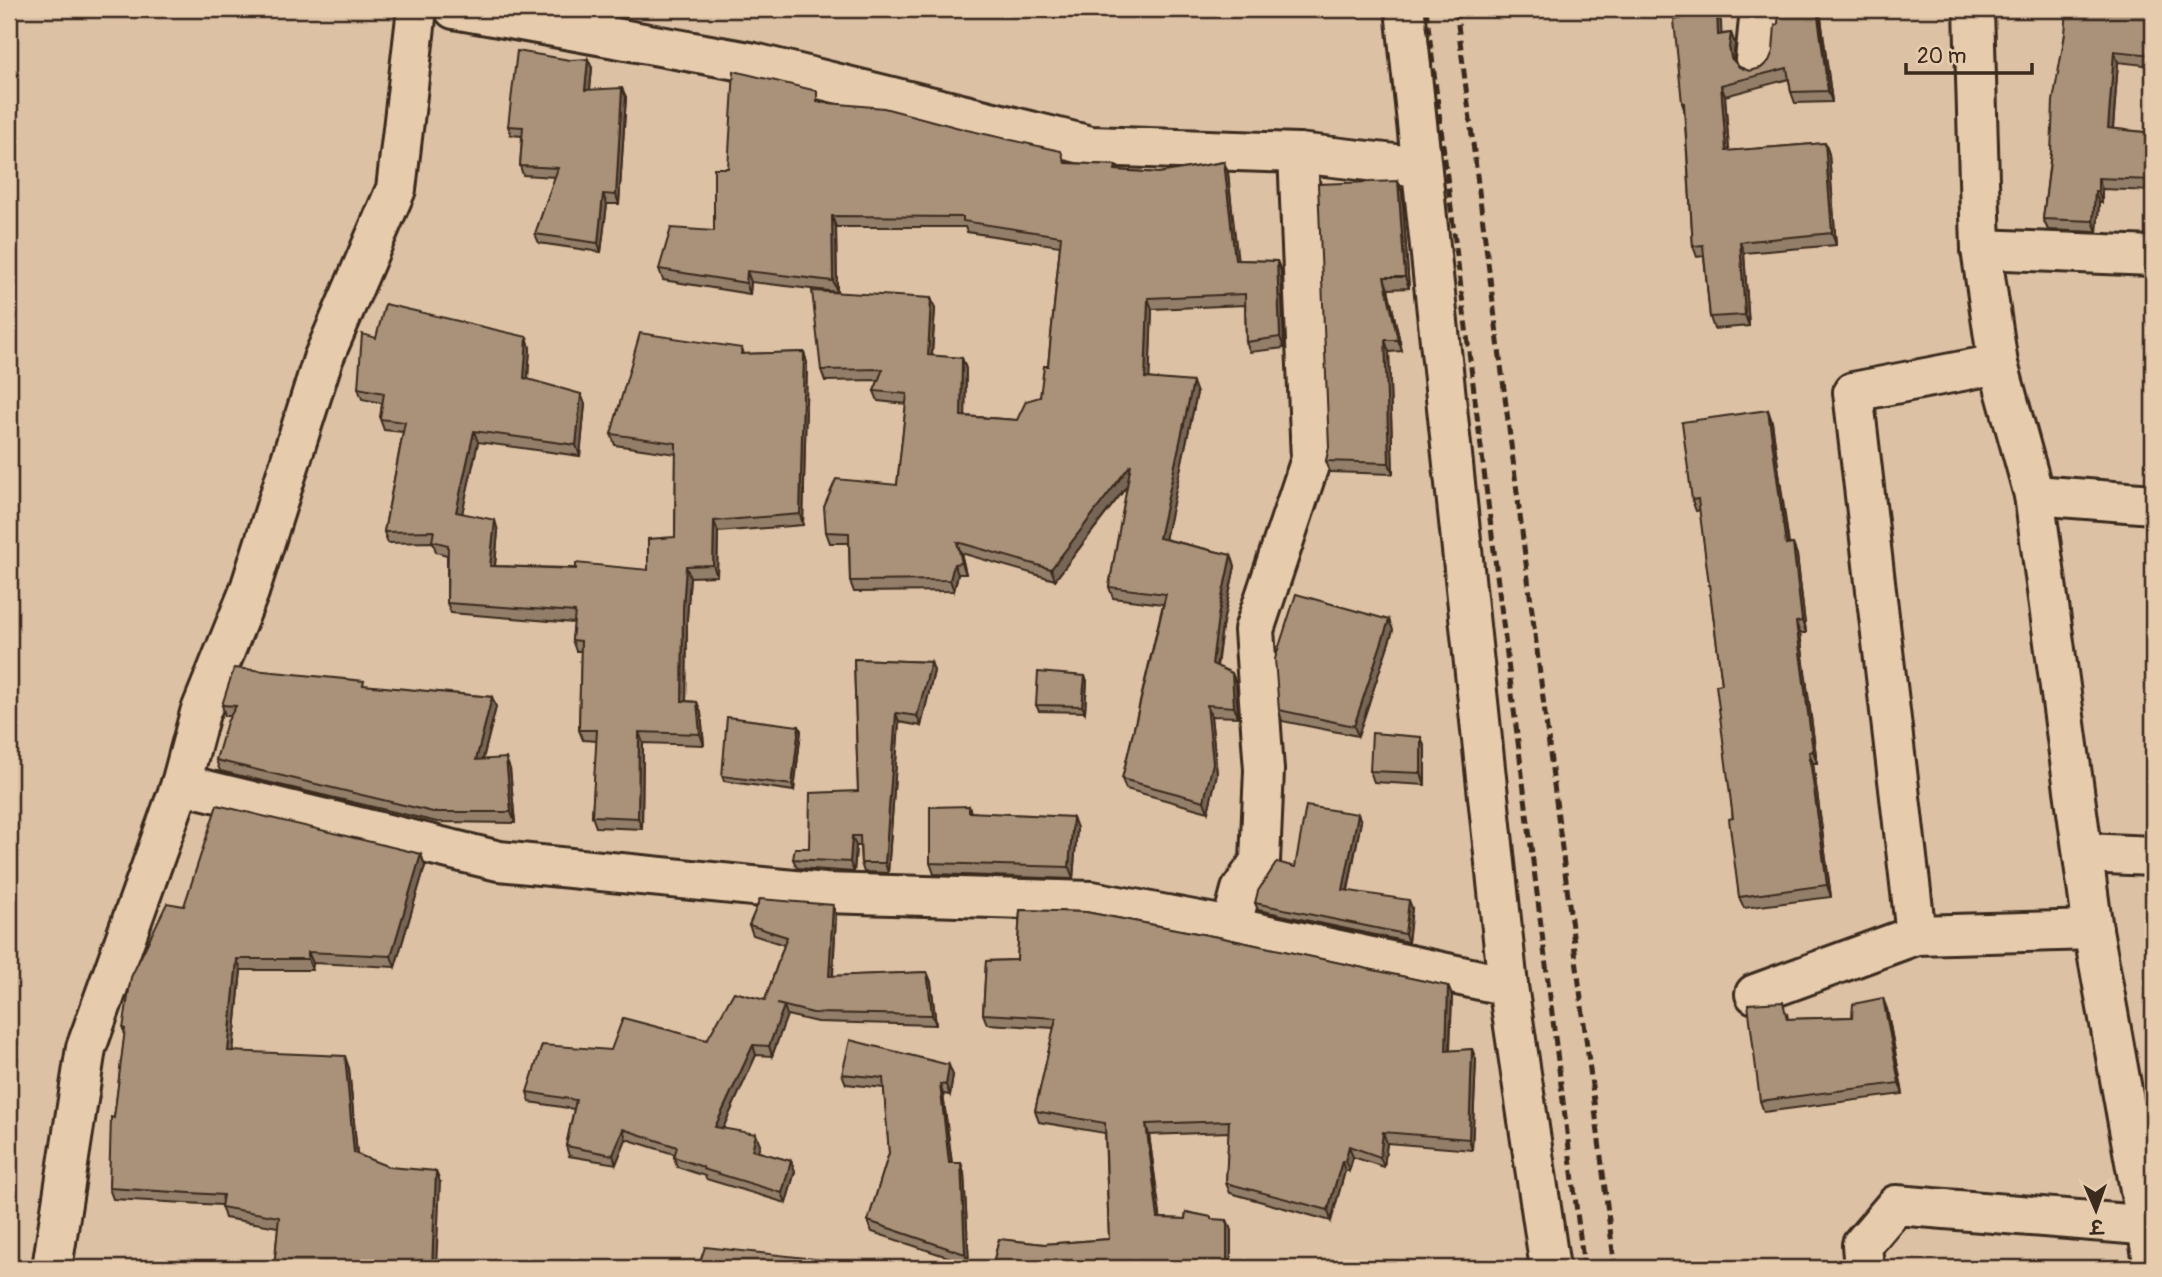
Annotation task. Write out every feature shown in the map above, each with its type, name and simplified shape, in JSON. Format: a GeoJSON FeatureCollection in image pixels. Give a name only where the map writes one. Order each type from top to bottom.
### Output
{"type":"FeatureCollection","features":[{"type":"Feature","properties":{"kind":"street"},"geometry":{"type":"LineString","coordinates":[[52,1268],[86,1048],[181,784],[200,713],[249,592],[323,359],[396,189],[417,9]]}},
{"type":"Feature","properties":{"kind":"street"},"geometry":{"type":"LineString","coordinates":[[454,9],[754,63],[1091,146],[1298,153],[1420,167]]}},
{"type":"Feature","properties":{"kind":"street"},"geometry":{"type":"LineString","coordinates":[[1405,9],[1508,986],[1550,1268]]}},
{"type":"Feature","properties":{"kind":"street"},"geometry":{"type":"LineString","coordinates":[[1755,60],[1760,9]]}},
{"type":"Feature","properties":{"kind":"street"},"geometry":{"type":"LineString","coordinates":[[1864,1268],[1862,1245],[1896,1205],[2151,1237],[2093,930],[2034,495],[1998,364],[1981,249],[1974,9]]}},
{"type":"Feature","properties":{"kind":"street"},"geometry":{"type":"LineString","coordinates":[[1231,927],[1241,890],[1260,861],[1264,770],[1254,630],[1311,459],[1298,153]]}},
{"type":"Feature","properties":{"kind":"street"},"geometry":{"type":"LineString","coordinates":[[1981,249],[2153,256]]}},
{"type":"Feature","properties":{"kind":"street"},"geometry":{"type":"LineString","coordinates":[[1916,934],[1853,392],[1998,364]]}},
{"type":"Feature","properties":{"kind":"street"},"geometry":{"type":"LineString","coordinates":[[2034,495],[2153,503]]}},
{"type":"Feature","properties":{"kind":"street"},"geometry":{"type":"LineString","coordinates":[[181,784],[499,861],[825,893],[1092,901],[1231,927],[1508,986]]}},
{"type":"Feature","properties":{"kind":"street"},"geometry":{"type":"LineString","coordinates":[[2083,853],[2153,856]]}},
{"type":"Feature","properties":{"kind":"street"},"geometry":{"type":"LineString","coordinates":[[1755,994],[1916,934],[2093,930]]}},
{"type":"Feature","properties":{"kind":"building"},"geometry":{"type":"Polygon","coordinates":[[[1779,9],[1817,9],[1828,91],[1791,92],[1787,68],[1721,85],[1726,151],[1825,143],[1832,233],[1740,242],[1745,315],[1710,317],[1703,245],[1693,246],[1684,103],[1674,20],[1717,11],[1718,35],[1731,33],[1731,58],[1739,67],[1749,71],[1761,68],[1769,61],[1779,9]]]}},
{"type":"Feature","properties":{"kind":"building"},"geometry":{"type":"Polygon","coordinates":[[[2067,9],[2153,9],[2153,55],[2114,51],[2108,128],[2153,133],[2153,180],[2098,178],[2093,221],[2043,219],[2051,154],[2053,101],[2067,9]]]}},
{"type":"Feature","properties":{"kind":"building"},"geometry":{"type":"Polygon","coordinates":[[[517,51],[570,60],[588,59],[585,90],[622,88],[616,195],[603,194],[598,243],[535,234],[558,168],[520,166],[523,127],[508,126],[517,51]]]}},
{"type":"Feature","properties":{"kind":"building"},"geometry":{"type":"Polygon","coordinates":[[[734,71],[817,91],[817,102],[884,108],[1061,151],[1065,163],[1116,165],[1115,170],[1159,173],[1224,162],[1235,260],[1277,261],[1280,337],[1246,342],[1245,294],[1148,298],[1145,378],[1193,382],[1159,538],[1231,555],[1218,616],[1212,664],[1232,673],[1234,707],[1207,705],[1213,763],[1204,801],[1122,779],[1166,594],[1109,587],[1131,464],[1051,569],[957,542],[962,563],[954,564],[950,580],[850,581],[849,533],[826,532],[824,507],[836,479],[897,485],[907,394],[874,391],[883,369],[821,370],[812,291],[931,298],[928,355],[962,358],[961,416],[1017,420],[1026,401],[1040,397],[1044,366],[1048,366],[1061,236],[963,221],[963,217],[832,216],[833,281],[747,271],[746,283],[659,269],[671,228],[714,231],[714,168],[728,168],[734,71]]]}},
{"type":"Feature","properties":{"kind":"building"},"geometry":{"type":"Polygon","coordinates":[[[1398,181],[1405,277],[1384,277],[1398,340],[1385,340],[1389,463],[1326,461],[1329,447],[1318,184],[1398,181]]]}},
{"type":"Feature","properties":{"kind":"building"},"geometry":{"type":"Polygon","coordinates":[[[385,304],[527,337],[524,378],[581,394],[576,445],[474,431],[456,512],[495,520],[490,566],[576,569],[576,563],[648,570],[648,539],[675,537],[676,443],[611,434],[640,333],[742,348],[741,354],[804,352],[800,514],[714,521],[713,565],[686,566],[682,701],[697,702],[700,734],[639,732],[638,818],[592,816],[597,730],[579,730],[581,641],[572,640],[575,612],[447,603],[448,545],[432,541],[434,531],[384,532],[405,422],[380,419],[384,393],[358,388],[362,334],[376,338],[385,304]]]}},
{"type":"Feature","properties":{"kind":"building"},"geometry":{"type":"Polygon","coordinates":[[[1768,410],[1786,545],[1793,544],[1802,621],[1796,622],[1813,751],[1809,752],[1827,885],[1739,897],[1729,819],[1733,818],[1716,685],[1722,684],[1698,499],[1692,500],[1682,422],[1768,410]]]}},
{"type":"Feature","properties":{"kind":"building"},"geometry":{"type":"Polygon","coordinates":[[[1296,594],[1389,620],[1354,726],[1279,710],[1275,659],[1296,594]]]}},
{"type":"Feature","properties":{"kind":"building"},"geometry":{"type":"Polygon","coordinates":[[[854,659],[931,662],[917,716],[896,713],[885,863],[861,863],[860,836],[852,836],[850,862],[793,859],[795,848],[809,848],[810,793],[858,791],[854,659]]]}},
{"type":"Feature","properties":{"kind":"building"},"geometry":{"type":"Polygon","coordinates":[[[234,668],[364,681],[363,685],[492,697],[476,760],[506,758],[511,812],[433,812],[216,760],[227,722],[236,706],[222,705],[234,668]]]}},
{"type":"Feature","properties":{"kind":"building"},"geometry":{"type":"Polygon","coordinates":[[[1038,672],[1085,676],[1082,706],[1036,705],[1038,672]]]}},
{"type":"Feature","properties":{"kind":"building"},"geometry":{"type":"Polygon","coordinates":[[[727,717],[799,726],[792,785],[722,776],[727,717]]]}},
{"type":"Feature","properties":{"kind":"building"},"geometry":{"type":"Polygon","coordinates":[[[1372,733],[1421,737],[1421,773],[1370,771],[1372,733]]]}},
{"type":"Feature","properties":{"kind":"building"},"geometry":{"type":"Polygon","coordinates":[[[217,805],[421,854],[391,956],[308,952],[308,959],[237,959],[228,1051],[345,1056],[354,1153],[389,1167],[436,1171],[432,1267],[462,1268],[274,1268],[279,1217],[221,1207],[223,1195],[109,1188],[111,1117],[114,1118],[131,977],[167,903],[184,906],[217,805]]]}},
{"type":"Feature","properties":{"kind":"building"},"geometry":{"type":"Polygon","coordinates":[[[969,806],[969,812],[1073,817],[1069,867],[930,863],[930,807],[969,806]]]}},
{"type":"Feature","properties":{"kind":"building"},"geometry":{"type":"Polygon","coordinates":[[[1306,806],[1358,814],[1343,890],[1409,900],[1405,934],[1255,903],[1258,891],[1277,862],[1295,867],[1306,806]]]}},
{"type":"Feature","properties":{"kind":"building"},"geometry":{"type":"Polygon","coordinates":[[[760,899],[833,905],[829,976],[927,972],[932,1015],[813,1013],[777,1004],[784,1006],[769,1046],[753,1045],[715,1127],[756,1134],[752,1150],[791,1161],[782,1193],[703,1169],[674,1157],[677,1147],[623,1129],[613,1155],[566,1146],[576,1100],[527,1092],[542,1045],[611,1050],[623,1018],[707,1040],[734,992],[765,1000],[787,937],[749,925],[760,899]]]}},
{"type":"Feature","properties":{"kind":"building"},"geometry":{"type":"Polygon","coordinates":[[[1020,910],[1086,912],[1448,986],[1446,1051],[1472,1049],[1469,1139],[1383,1132],[1380,1157],[1349,1146],[1328,1210],[1226,1183],[1229,1121],[1146,1124],[1158,1218],[1185,1219],[1186,1212],[1227,1220],[1227,1268],[992,1268],[999,1239],[1044,1244],[1109,1239],[1105,1123],[1035,1111],[1056,1018],[983,1014],[986,961],[1017,960],[1020,910]]]}},
{"type":"Feature","properties":{"kind":"building"},"geometry":{"type":"Polygon","coordinates":[[[1883,998],[1899,1083],[1760,1101],[1748,1004],[1783,1002],[1787,1019],[1852,1017],[1853,1004],[1883,998]]]}},
{"type":"Feature","properties":{"kind":"building"},"geometry":{"type":"Polygon","coordinates":[[[850,1040],[949,1065],[946,1085],[940,1084],[949,1163],[961,1163],[965,1254],[868,1221],[889,1153],[883,1078],[842,1074],[850,1040]]]}},
{"type":"Feature","properties":{"kind":"building"},"geometry":{"type":"Polygon","coordinates":[[[705,1247],[861,1264],[860,1268],[698,1268],[705,1247]]]}},
{"type":"Feature","properties":{"kind":"railway"},"geometry":{"type":"LineString","coordinates":[[1426,9],[1584,1268]]}},
{"type":"Feature","properties":{"kind":"railway"},"geometry":{"type":"LineString","coordinates":[[1456,9],[1615,1268]]}}]}
